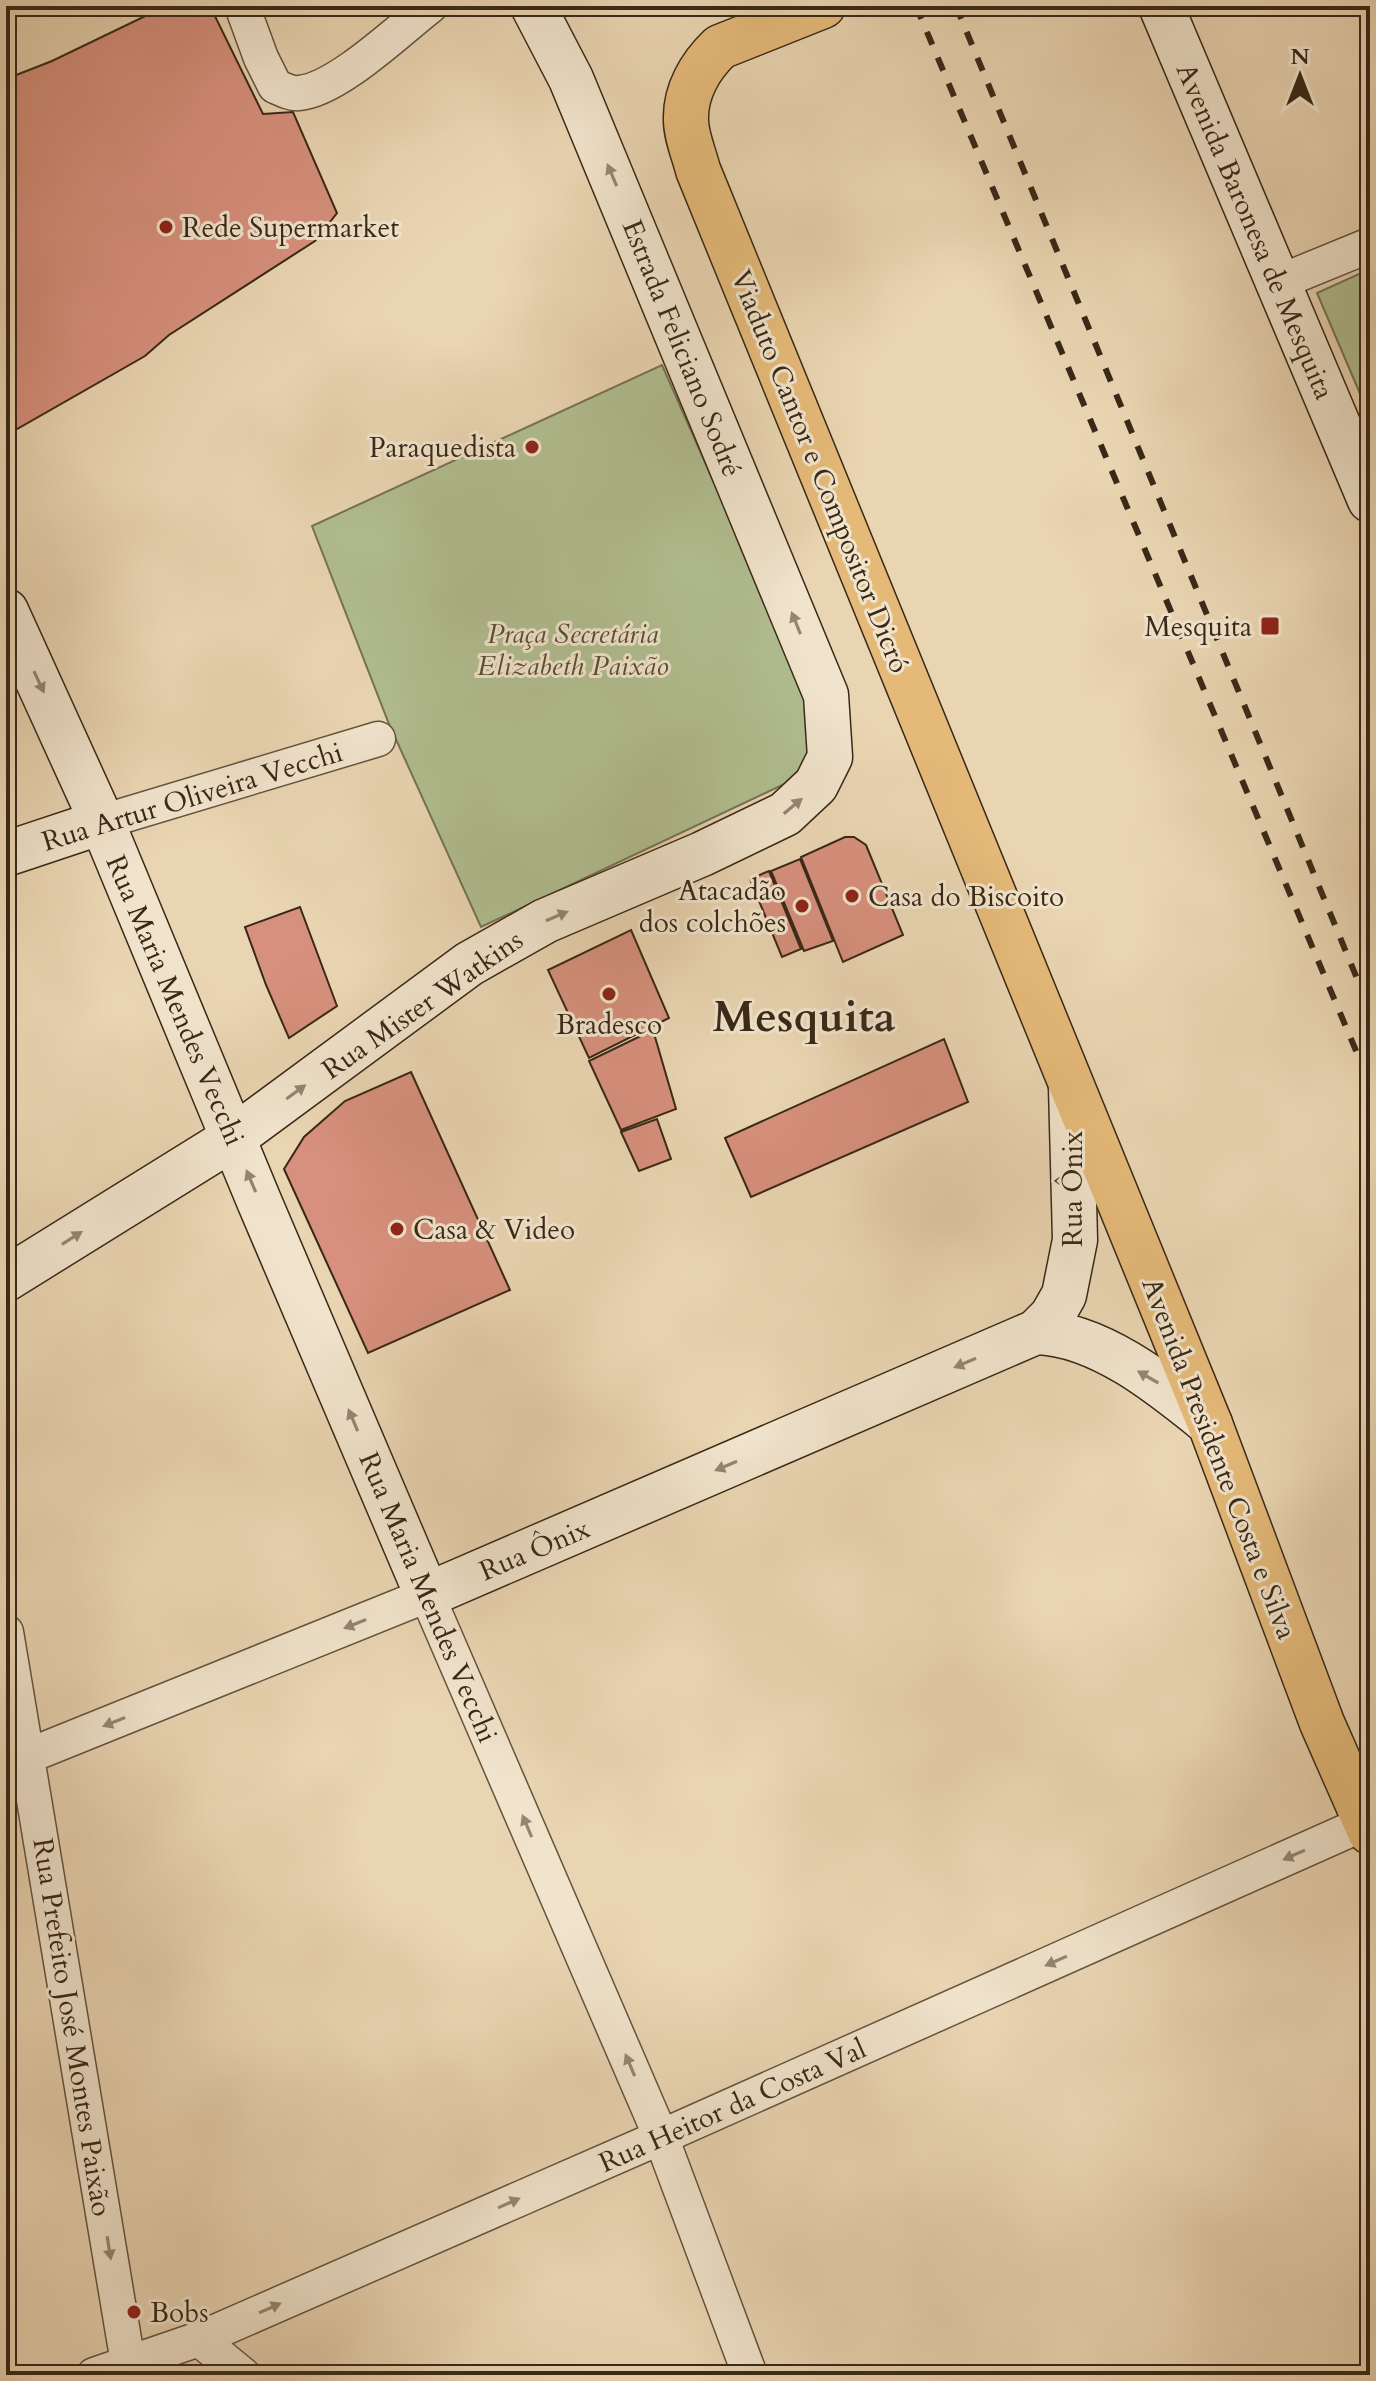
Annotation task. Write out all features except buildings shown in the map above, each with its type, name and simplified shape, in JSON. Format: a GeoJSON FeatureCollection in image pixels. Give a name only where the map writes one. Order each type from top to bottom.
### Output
{"type":"FeatureCollection","features":[{"type":"Feature","properties":{"kind":"main road","name":"Estrada Feliciano Sodré"},"geometry":{"type":"LineString","coordinates":[[533,6],[571,79],[826,695]]}},
{"type":"Feature","properties":{"kind":"main road","name":"Viaduto Cantor e Compositor Dicró"},"geometry":{"type":"LineString","coordinates":[[823,6],[720,47],[702,66],[690,89],[685,122],[698,170],[1070,1085]]}},
{"type":"Feature","properties":{"kind":"main road","name":"Avenida Baronesa de Mesquita"},"geometry":{"type":"LineString","coordinates":[[1161,6],[1370,500]]}},
{"type":"Feature","properties":{"kind":"main road","name":"Rua Maria Mendes Vecchi"},"geometry":{"type":"LineString","coordinates":[[6,611],[102,822],[427,1595]]}},
{"type":"Feature","properties":{"kind":"main road","name":"Rua Mister Watkins"},"geometry":{"type":"LineString","coordinates":[[6,1279],[233,1138],[469,964],[545,921],[702,854],[785,814],[816,785],[830,757],[826,695]]}},
{"type":"Feature","properties":{"kind":"main road","name":"Rua Artur Oliveira Vecchi"},"geometry":{"type":"LineString","coordinates":[[6,854],[102,822]]}},
{"type":"Feature","properties":{"kind":"main road","name":"Rua Ônix"},"geometry":{"type":"LineString","coordinates":[[427,1595],[1036,1332],[1052,1316],[1064,1295],[1075,1240],[1070,1085]]}},
{"type":"Feature","properties":{"kind":"main road","name":"Avenida Presidente Costa e Silva"},"geometry":{"type":"LineString","coordinates":[[1070,1085],[1210,1424],[1322,1723],[1367,1828]]}},
{"type":"Feature","properties":{"kind":"main road"},"geometry":{"type":"LineString","coordinates":[[1036,1332],[1054,1332],[1093,1345],[1156,1381],[1210,1424]]}},
{"type":"Feature","properties":{"kind":"street"},"geometry":{"type":"LineString","coordinates":[[242,6],[275,86],[296,94],[319,88],[358,64],[430,6]]}},
{"type":"Feature","properties":{"kind":"street"},"geometry":{"type":"LineString","coordinates":[[1277,283],[1370,245]]}},
{"type":"Feature","properties":{"kind":"street","name":"Rua Artur Oliveira Vecchi"},"geometry":{"type":"LineString","coordinates":[[102,822],[378,739]]}},
{"type":"Feature","properties":{"kind":"street","name":"Rua Ônix"},"geometry":{"type":"LineString","coordinates":[[28,1756],[427,1595]]}},
{"type":"Feature","properties":{"kind":"street","name":"Rua Maria Mendes Vecchi"},"geometry":{"type":"LineString","coordinates":[[427,1595],[661,2137],[750,2375]]}},
{"type":"Feature","properties":{"kind":"street","name":"Rua Prefeito José Montes Paixão"},"geometry":{"type":"LineString","coordinates":[[6,1632],[129,2369]]}},
{"type":"Feature","properties":{"kind":"street","name":"Rua Heitor da Costa Val"},"geometry":{"type":"LineString","coordinates":[[94,2375],[129,2369],[199,2339],[1367,1828]]}},
{"type":"Feature","properties":{"kind":"street"},"geometry":{"type":"LineString","coordinates":[[199,2339],[243,2375]]}},
{"type":"Feature","properties":{"kind":"green space"},"geometry":{"type":"Polygon","coordinates":[[[1370,269],[1370,417],[1317,293],[1370,269]]]}},
{"type":"Feature","properties":{"kind":"green space","name":"Praça Secretária Elizabeth Paixão"},"geometry":{"type":"Polygon","coordinates":[[[662,365],[802,682],[809,725],[808,757],[802,770],[791,781],[481,927],[389,724],[312,526],[662,365]]]}},
{"type":"Feature","properties":{"kind":"railway"},"geometry":{"type":"LineString","coordinates":[[916,6],[1370,1084]]}},
{"type":"Feature","properties":{"kind":"railway"},"geometry":{"type":"LineString","coordinates":[[956,6],[1370,1010]]}},
{"type":"Feature","properties":{"kind":"place","name":"Rede Supermarket"},"geometry":{"type":"Point","coordinates":[166,227]}},
{"type":"Feature","properties":{"kind":"place","name":"Paraquedista"},"geometry":{"type":"Point","coordinates":[532,447]}},
{"type":"Feature","properties":{"kind":"place","name":"Mesquita"},"geometry":{"type":"Point","coordinates":[1270,626]}},
{"type":"Feature","properties":{"kind":"place","name":"Casa do Biscoito"},"geometry":{"type":"Point","coordinates":[852,896]}},
{"type":"Feature","properties":{"kind":"place","name":"Atacadão dos colchões"},"geometry":{"type":"Point","coordinates":[802,906]}},
{"type":"Feature","properties":{"kind":"place","name":"Bradesco"},"geometry":{"type":"Point","coordinates":[609,994]}},
{"type":"Feature","properties":{"kind":"place","name":"Casa & Video"},"geometry":{"type":"Point","coordinates":[397,1229]}},
{"type":"Feature","properties":{"kind":"place","name":"Bobs"},"geometry":{"type":"Point","coordinates":[134,2312]}},
{"type":"Feature","properties":{"kind":"district","name":"Mesquita"},"geometry":{"type":"Point","coordinates":[804,1016]}}]}
